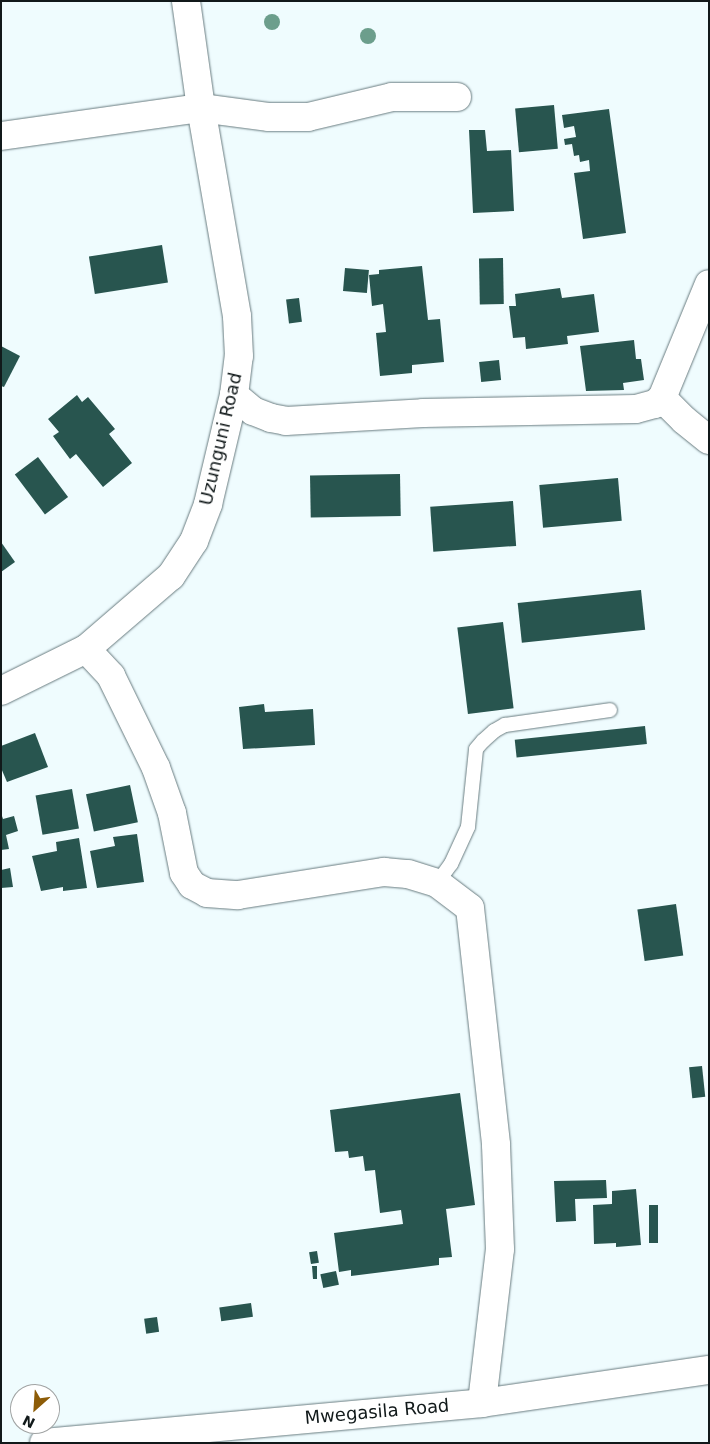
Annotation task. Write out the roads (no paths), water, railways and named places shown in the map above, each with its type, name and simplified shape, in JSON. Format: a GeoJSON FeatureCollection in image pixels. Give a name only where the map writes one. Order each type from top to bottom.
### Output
{"type":"FeatureCollection","features":[{"type":"Feature","properties":{"kind":"street","name":"Uzunguni Road"},"geometry":{"type":"LineString","coordinates":[[1,691],[86,649],[171,576],[194,541],[208,504],[234,395],[240,356],[238,316],[202,108],[186,1]]}},
{"type":"Feature","properties":{"kind":"street"},"geometry":{"type":"LineString","coordinates":[[1,136],[202,108],[268,117],[308,117],[392,97],[457,97]]}},
{"type":"Feature","properties":{"kind":"street"},"geometry":{"type":"LineString","coordinates":[[234,395],[253,411],[270,418],[286,420],[423,413],[636,409],[655,404],[662,398],[709,284]]}},
{"type":"Feature","properties":{"kind":"street"},"geometry":{"type":"LineString","coordinates":[[662,398],[684,420],[709,440]]}},
{"type":"Feature","properties":{"kind":"street"},"geometry":{"type":"LineString","coordinates":[[86,649],[111,676],[156,768],[172,812],[184,873],[192,885],[207,893],[238,896],[384,872],[408,874],[437,883],[470,908],[496,1144],[500,1249],[482,1404]]}},
{"type":"Feature","properties":{"kind":"street","name":"Mwegasila Road"},"geometry":{"type":"LineString","coordinates":[[44,1443],[219,1434],[482,1404],[709,1370]]}},
{"type":"Feature","properties":{"kind":"lane"},"geometry":{"type":"LineString","coordinates":[[437,883],[451,864],[468,827],[476,749],[483,741],[494,731],[505,725],[610,710]]}}]}
